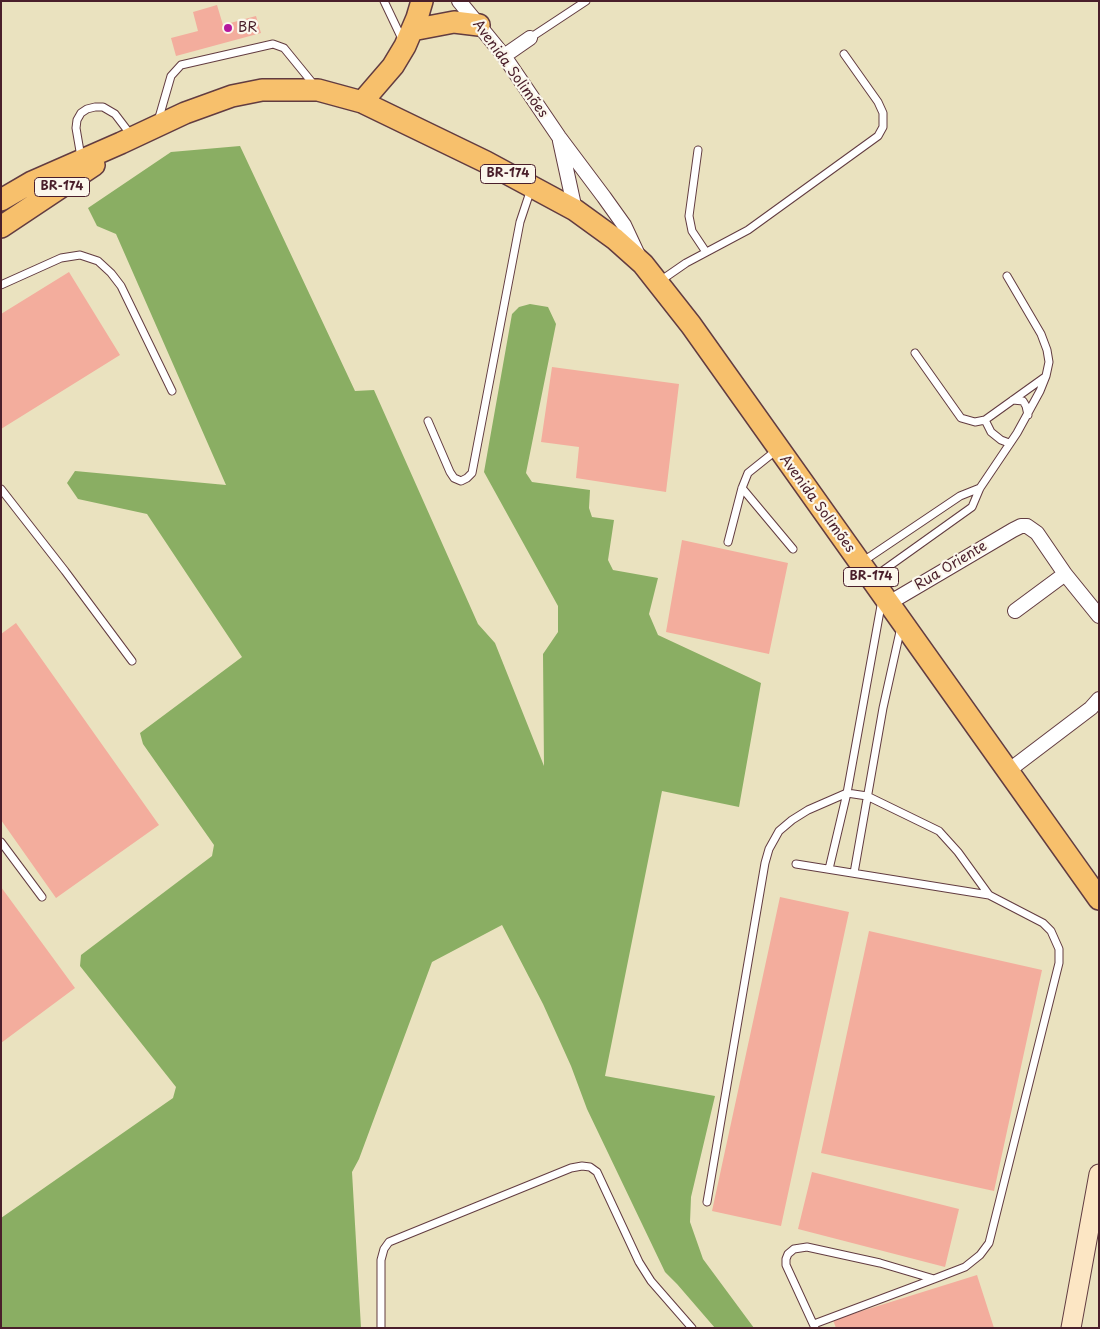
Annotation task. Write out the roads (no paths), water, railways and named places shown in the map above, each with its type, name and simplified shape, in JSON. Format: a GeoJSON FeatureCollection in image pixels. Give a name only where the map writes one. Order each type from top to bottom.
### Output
{"type":"FeatureCollection","features":[{"type":"Feature","properties":{"kind":"main road"},"geometry":{"type":"LineString","coordinates":[[362,102],[393,66],[409,38],[422,1]]}},
{"type":"Feature","properties":{"kind":"main road"},"geometry":{"type":"LineString","coordinates":[[409,38],[454,22],[479,25]]}},
{"type":"Feature","properties":{"kind":"main road","name":"BR-174"},"geometry":{"type":"LineString","coordinates":[[1,200],[32,182],[185,112],[232,96],[262,90],[318,90],[362,102],[486,162],[575,210],[614,239],[643,264]]}},
{"type":"Feature","properties":{"kind":"main road","name":"BR-174"},"geometry":{"type":"LineString","coordinates":[[3,227],[127,140]]}},
{"type":"Feature","properties":{"kind":"main road","name":"Avenida Solimões"},"geometry":{"type":"LineString","coordinates":[[643,264],[691,325],[1008,771],[1096,897],[1099,915]]}},
{"type":"Feature","properties":{"kind":"street","name":"Avenida Solimões"},"geometry":{"type":"LineString","coordinates":[[459,1],[504,56],[559,137],[624,226],[643,264]]}},
{"type":"Feature","properties":{"kind":"street"},"geometry":{"type":"LineString","coordinates":[[504,56],[530,38]]}},
{"type":"Feature","properties":{"kind":"street","name":"Avenida Solimões"},"geometry":{"type":"LineString","coordinates":[[559,137],[575,210]]}},
{"type":"Feature","properties":{"kind":"street","name":"Rua Oriente"},"geometry":{"type":"LineString","coordinates":[[876,585],[1021,526],[1027,526],[1043,541],[1065,574]]}},
{"type":"Feature","properties":{"kind":"street"},"geometry":{"type":"LineString","coordinates":[[1015,611],[1065,574],[1099,616]]}},
{"type":"Feature","properties":{"kind":"street"},"geometry":{"type":"LineString","coordinates":[[1008,771],[1099,700]]}},
{"type":"Feature","properties":{"kind":"street"},"geometry":{"type":"LineString","coordinates":[[1071,1328],[1099,1174]]}},
{"type":"Feature","properties":{"kind":"lane"},"geometry":{"type":"LineString","coordinates":[[384,1],[409,38]]}},
{"type":"Feature","properties":{"kind":"lane"},"geometry":{"type":"LineString","coordinates":[[530,38],[586,1]]}},
{"type":"Feature","properties":{"kind":"lane"},"geometry":{"type":"LineString","coordinates":[[157,126],[171,76],[181,65],[273,44],[284,48],[318,90]]}},
{"type":"Feature","properties":{"kind":"lane"},"geometry":{"type":"LineString","coordinates":[[658,282],[686,263],[748,230],[878,136],[883,127],[883,113],[878,102],[844,54]]}},
{"type":"Feature","properties":{"kind":"lane"},"geometry":{"type":"LineString","coordinates":[[82,160],[76,128],[77,120],[81,113],[87,109],[103,107],[115,114],[127,140]]}},
{"type":"Feature","properties":{"kind":"lane"},"geometry":{"type":"LineString","coordinates":[[698,150],[689,216],[692,231],[706,252]]}},
{"type":"Feature","properties":{"kind":"lane"},"geometry":{"type":"LineString","coordinates":[[428,421],[454,478],[461,480],[467,478],[472,473],[520,222],[532,187]]}},
{"type":"Feature","properties":{"kind":"lane"},"geometry":{"type":"LineString","coordinates":[[1,285],[60,258],[80,255],[98,261],[121,286],[172,391]]}},
{"type":"Feature","properties":{"kind":"lane"},"geometry":{"type":"LineString","coordinates":[[876,585],[972,508],[980,488],[1028,415],[1046,376],[1049,362],[1041,334],[1007,276]]}},
{"type":"Feature","properties":{"kind":"lane"},"geometry":{"type":"LineString","coordinates":[[915,353],[961,418],[975,422],[985,420],[1046,376]]}},
{"type":"Feature","properties":{"kind":"lane"},"geometry":{"type":"LineString","coordinates":[[1013,400],[1022,401],[1026,406],[1028,415]]}},
{"type":"Feature","properties":{"kind":"lane"},"geometry":{"type":"LineString","coordinates":[[985,420],[991,432],[1001,440],[1010,443]]}},
{"type":"Feature","properties":{"kind":"lane"},"geometry":{"type":"LineString","coordinates":[[728,542],[742,488],[748,473],[778,449]]}},
{"type":"Feature","properties":{"kind":"lane"},"geometry":{"type":"LineString","coordinates":[[742,488],[793,549]]}},
{"type":"Feature","properties":{"kind":"lane"},"geometry":{"type":"LineString","coordinates":[[829,869],[847,793],[876,585],[960,496],[980,488]]}},
{"type":"Feature","properties":{"kind":"lane"},"geometry":{"type":"LineString","coordinates":[[1,489],[132,661]]}},
{"type":"Feature","properties":{"kind":"lane"},"geometry":{"type":"LineString","coordinates":[[854,872],[882,708],[902,621]]}},
{"type":"Feature","properties":{"kind":"lane"},"geometry":{"type":"LineString","coordinates":[[707,1202],[764,863],[779,831],[808,810],[847,793],[867,796],[940,832],[958,852],[989,895]]}},
{"type":"Feature","properties":{"kind":"lane"},"geometry":{"type":"LineString","coordinates":[[1,842],[42,897]]}},
{"type":"Feature","properties":{"kind":"lane"},"geometry":{"type":"LineString","coordinates":[[796,864],[989,895],[1043,923],[1052,931],[1059,949],[1059,963],[989,1243],[980,1255],[965,1267],[814,1326],[786,1265],[786,1259],[788,1254],[794,1249],[807,1247],[880,1263],[934,1279]]}},
{"type":"Feature","properties":{"kind":"lane"},"geometry":{"type":"LineString","coordinates":[[381,1328],[381,1260],[384,1249],[389,1242],[571,1168],[582,1166],[590,1167],[597,1172],[639,1262],[651,1280],[692,1328]]}},
{"type":"Feature","properties":{"kind":"place","name":"BR"},"geometry":{"type":"Point","coordinates":[228,28]}}]}
